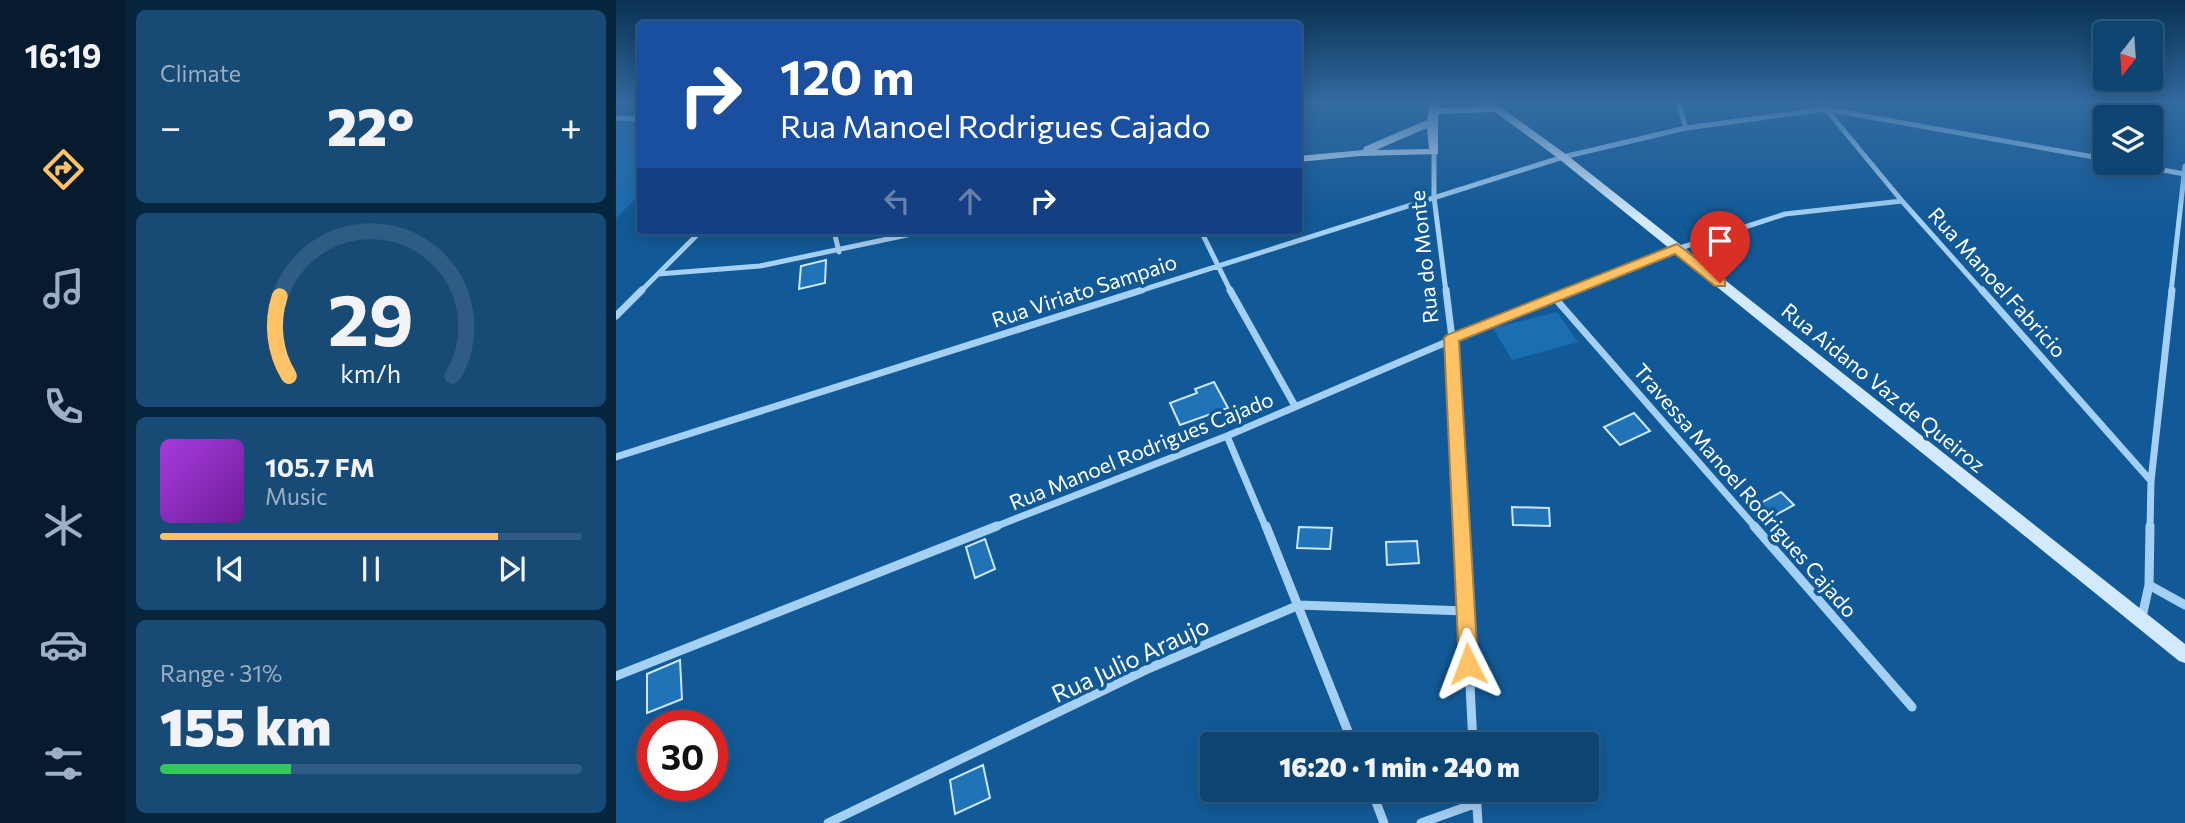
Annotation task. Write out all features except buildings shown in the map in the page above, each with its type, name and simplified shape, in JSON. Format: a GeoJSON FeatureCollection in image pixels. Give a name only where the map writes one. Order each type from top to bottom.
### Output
{"type":"FeatureCollection","features":[{"type":"Feature","properties":{"kind":"street"},"geometry":{"type":"LineString","coordinates":[[1360,153],[1381,141]]}},
{"type":"Feature","properties":{"kind":"street","name":"Rua do Monte"},"geometry":{"type":"LineString","coordinates":[[1434,141],[1434,197],[1452,338],[1472,732]]}},
{"type":"Feature","properties":{"kind":"street","name":"Rua Aidano Vaz de Queiroz"},"geometry":{"type":"LineString","coordinates":[[1541,141],[2185,655]]}},
{"type":"Feature","properties":{"kind":"street","name":"Rua Viriato Sampaio"},"geometry":{"type":"LineString","coordinates":[[616,457],[1434,197],[1563,158],[1631,141]]}},
{"type":"Feature","properties":{"kind":"street","name":"Rua Manoel Fabricio"},"geometry":{"type":"LineString","coordinates":[[1852,141],[1902,201],[2151,481]]}},
{"type":"Feature","properties":{"kind":"street","name":"Rua Viriato Sampaio"},"geometry":{"type":"LineString","coordinates":[[2010,141],[2093,157]]}},
{"type":"Feature","properties":{"kind":"street"},"geometry":{"type":"LineString","coordinates":[[1302,159],[1360,153],[1434,152]]}},
{"type":"Feature","properties":{"kind":"street"},"geometry":{"type":"LineString","coordinates":[[2141,618],[2149,585],[2151,481],[2185,171],[2163,168]]}},
{"type":"Feature","properties":{"kind":"street","name":"Rua Manoel Rodrigues Cajado"},"geometry":{"type":"LineString","coordinates":[[616,676],[1227,436],[1452,338],[1677,248],[1785,214],[1902,201]]}},
{"type":"Feature","properties":{"kind":"street"},"geometry":{"type":"LineString","coordinates":[[616,316],[697,235]]}},
{"type":"Feature","properties":{"kind":"street"},"geometry":{"type":"LineString","coordinates":[[835,235],[839,252]]}},
{"type":"Feature","properties":{"kind":"street"},"geometry":{"type":"LineString","coordinates":[[658,274],[730,271],[839,252],[909,235]]}},
{"type":"Feature","properties":{"kind":"street"},"geometry":{"type":"LineString","coordinates":[[1203,235],[1216,266],[1295,406]]}},
{"type":"Feature","properties":{"kind":"street","name":"Travessa Manoel Rodrigues Cajado"},"geometry":{"type":"LineString","coordinates":[[1553,296],[1912,707]]}},
{"type":"Feature","properties":{"kind":"street"},"geometry":{"type":"LineString","coordinates":[[1227,436],[1299,605],[1348,732]]}},
{"type":"Feature","properties":{"kind":"street"},"geometry":{"type":"LineString","coordinates":[[2149,585],[2185,605]]}},
{"type":"Feature","properties":{"kind":"street","name":"Rua Julio Araujo"},"geometry":{"type":"LineString","coordinates":[[828,823],[1150,668],[1299,605],[1465,611]]}},
{"type":"Feature","properties":{"kind":"street"},"geometry":{"type":"LineString","coordinates":[[1376,802],[1384,823]]}},
{"type":"Feature","properties":{"kind":"street"},"geometry":{"type":"LineString","coordinates":[[1421,823],[1477,803],[1478,823]]}},
{"type":"Feature","properties":{"kind":"shaded area"},"geometry":{"type":"Polygon","coordinates":[[[616,141],[637,141],[637,197],[616,218],[616,141]]]}},
{"type":"Feature","properties":{"kind":"shaded area"},"geometry":{"type":"Polygon","coordinates":[[[1557,312],[1578,342],[1512,360],[1493,328],[1557,312]]]}},
{"type":"Feature","properties":{"kind":"route"},"geometry":{"type":"LineString","coordinates":[[1468,664],[1452,338],[1677,248],[1720,283]]}}]}
